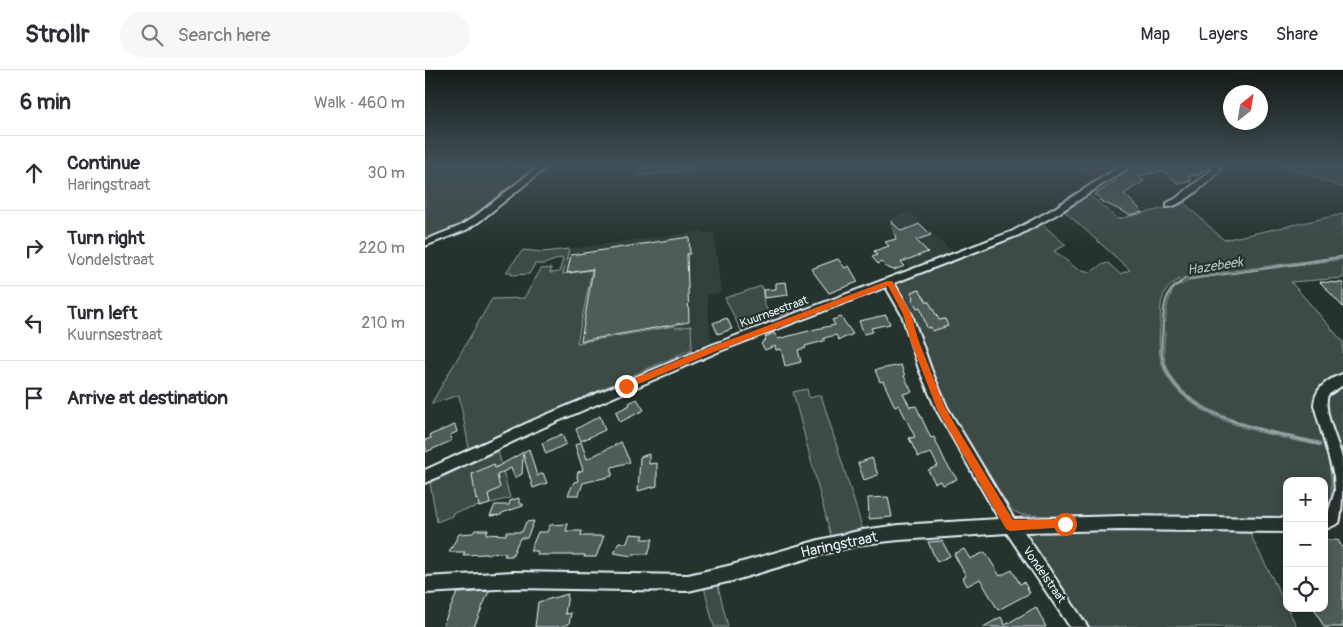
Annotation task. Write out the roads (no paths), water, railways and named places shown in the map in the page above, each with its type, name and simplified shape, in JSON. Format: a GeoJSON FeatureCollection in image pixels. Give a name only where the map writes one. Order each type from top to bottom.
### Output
{"type":"FeatureCollection","features":[{"type":"Feature","properties":{"kind":"street"},"geometry":{"type":"LineString","coordinates":[[425,243],[463,228],[512,191]]}},
{"type":"Feature","properties":{"kind":"street","name":"Kuurnsestraat"},"geometry":{"type":"LineString","coordinates":[[425,478],[538,424],[716,348],[889,283],[1026,228],[1087,191]]}},
{"type":"Feature","properties":{"kind":"street"},"geometry":{"type":"LineString","coordinates":[[1170,205],[1190,191]]}},
{"type":"Feature","properties":{"kind":"street","name":"Vondelstraat"},"geometry":{"type":"LineString","coordinates":[[889,283],[907,314],[914,339],[941,409],[1010,526],[1080,627]]}},
{"type":"Feature","properties":{"kind":"street"},"geometry":{"type":"LineString","coordinates":[[1327,522],[1334,518],[1341,490],[1341,476],[1320,405],[1320,395],[1323,390],[1343,379]]}},
{"type":"Feature","properties":{"kind":"street","name":"Haringstraat"},"geometry":{"type":"LineString","coordinates":[[425,585],[514,580],[688,583],[709,580],[865,536],[1010,526],[1222,523],[1283,525]]}},
{"type":"Feature","properties":{"kind":"waterway","name":"Hazebeek"},"geometry":{"type":"LineString","coordinates":[[1179,283],[1184,280],[1343,257]]}},
{"type":"Feature","properties":{"kind":"waterway","name":"Hazebeek"},"geometry":{"type":"LineString","coordinates":[[1181,282],[1166,299],[1161,343],[1161,352],[1168,373],[1177,388],[1190,399],[1222,417],[1274,434]]}},
{"type":"Feature","properties":{"kind":"waterway","name":"Hazebeek"},"geometry":{"type":"LineString","coordinates":[[1269,432],[1319,444]]}}]}
